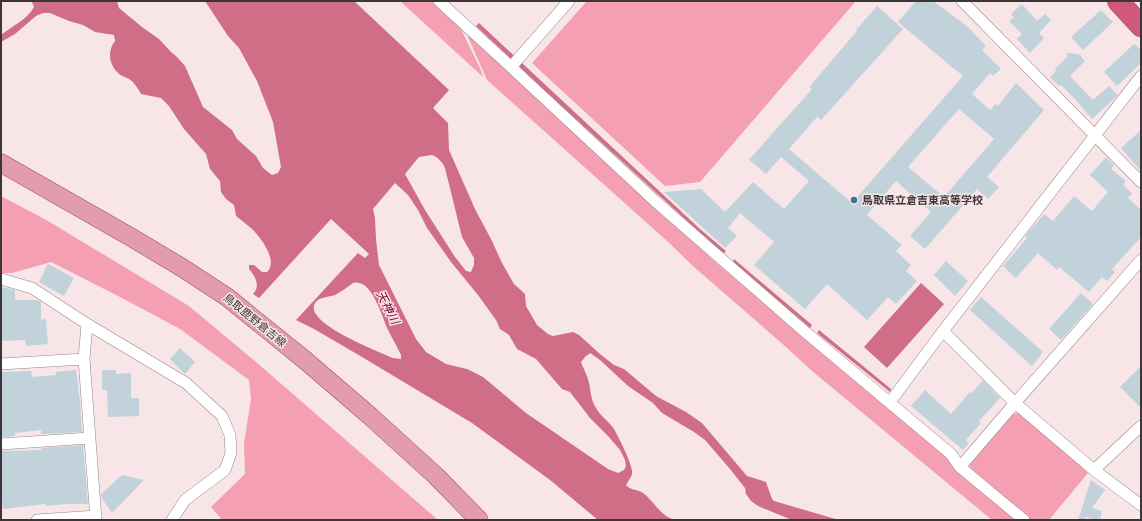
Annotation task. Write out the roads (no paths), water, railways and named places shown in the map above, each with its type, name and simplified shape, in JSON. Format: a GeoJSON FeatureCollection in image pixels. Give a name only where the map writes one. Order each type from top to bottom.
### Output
{"type":"FeatureCollection","features":[{"type":"Feature","properties":{"kind":"highway"},"geometry":{"type":"LineString","coordinates":[[1118,1],[1141,26]]}},
{"type":"Feature","properties":{"kind":"main road","name":"鳥取鹿野倉吉線"},"geometry":{"type":"LineString","coordinates":[[1,163],[129,236],[227,297],[306,361],[370,416],[436,476],[479,520]]}},
{"type":"Feature","properties":{"kind":"street"},"geometry":{"type":"LineString","coordinates":[[438,1],[512,67],[655,201],[798,325],[951,454],[960,467],[1024,520]]}},
{"type":"Feature","properties":{"kind":"street"},"geometry":{"type":"LineString","coordinates":[[512,67],[569,1]]}},
{"type":"Feature","properties":{"kind":"street"},"geometry":{"type":"LineString","coordinates":[[962,1],[1141,182]]}},
{"type":"Feature","properties":{"kind":"street"},"geometry":{"type":"LineString","coordinates":[[890,402],[1141,76]]}},
{"type":"Feature","properties":{"kind":"street"},"geometry":{"type":"LineString","coordinates":[[960,467],[1141,260]]}},
{"type":"Feature","properties":{"kind":"street"},"geometry":{"type":"LineString","coordinates":[[1,279],[32,288],[87,324],[186,383],[222,416],[230,435],[231,453],[225,470],[185,500],[172,520]]}},
{"type":"Feature","properties":{"kind":"street"},"geometry":{"type":"LineString","coordinates":[[36,520],[96,518],[84,359],[87,324]]}},
{"type":"Feature","properties":{"kind":"street"},"geometry":{"type":"LineString","coordinates":[[943,332],[1015,403],[1094,470],[1141,505]]}},
{"type":"Feature","properties":{"kind":"street"},"geometry":{"type":"LineString","coordinates":[[1,364],[84,359]]}},
{"type":"Feature","properties":{"kind":"street"},"geometry":{"type":"LineString","coordinates":[[1094,470],[1141,426]]}},
{"type":"Feature","properties":{"kind":"street"},"geometry":{"type":"LineString","coordinates":[[1,444],[90,438]]}},
{"type":"Feature","properties":{"kind":"water","name":"天神川"},"geometry":{"type":"Polygon","coordinates":[[[30,1],[117,1],[119,8],[159,39],[185,66],[203,107],[232,130],[237,139],[256,156],[263,168],[272,175],[278,173],[281,167],[273,122],[257,81],[239,48],[228,36],[205,1],[354,1],[449,90],[433,108],[448,123],[449,150],[475,209],[501,261],[514,284],[525,294],[526,306],[537,325],[553,336],[573,332],[579,335],[600,354],[614,365],[624,369],[656,396],[686,412],[702,423],[747,476],[766,482],[774,501],[839,520],[792,520],[758,506],[751,501],[746,494],[745,488],[705,440],[662,413],[653,403],[628,386],[600,360],[590,353],[581,362],[588,379],[594,405],[614,429],[631,465],[632,474],[626,485],[643,493],[661,512],[675,520],[598,520],[550,480],[472,423],[362,357],[296,320],[358,253],[365,258],[369,254],[331,219],[259,298],[253,294],[257,288],[257,284],[249,269],[249,265],[254,265],[262,272],[267,272],[271,262],[267,249],[255,232],[236,216],[234,205],[226,199],[221,192],[220,181],[210,169],[206,154],[184,129],[169,106],[161,98],[141,94],[133,82],[119,74],[115,69],[110,57],[112,45],[115,41],[114,35],[95,32],[83,25],[50,13],[43,13],[36,16],[15,34],[1,42],[1,35],[31,12],[34,7],[30,1]],[[432,155],[419,157],[405,174],[425,210],[455,257],[466,271],[471,272],[474,265],[474,258],[462,237],[445,168],[440,160],[432,155]],[[395,183],[373,209],[379,265],[416,339],[426,352],[446,364],[467,369],[483,377],[526,413],[608,469],[618,473],[624,470],[626,466],[625,460],[620,450],[590,418],[570,392],[562,389],[536,359],[517,349],[509,335],[500,329],[496,320],[478,295],[451,262],[427,228],[408,195],[395,183]],[[353,283],[335,295],[322,298],[315,303],[314,311],[320,319],[331,328],[359,343],[393,358],[401,359],[401,355],[379,308],[371,292],[366,286],[360,283],[353,283]]]}},
{"type":"Feature","properties":{"kind":"water"},"geometry":{"type":"Polygon","coordinates":[[[479,23],[700,229],[726,251],[723,254],[541,87],[476,26],[479,23]]]}},
{"type":"Feature","properties":{"kind":"water"},"geometry":{"type":"Polygon","coordinates":[[[734,259],[812,325],[810,328],[733,262],[734,259]]]}},
{"type":"Feature","properties":{"kind":"water"},"geometry":{"type":"Polygon","coordinates":[[[921,283],[944,304],[887,368],[864,347],[921,283]]]}},
{"type":"Feature","properties":{"kind":"water"},"geometry":{"type":"Polygon","coordinates":[[[819,330],[891,389],[890,392],[817,333],[819,330]]]}},
{"type":"Feature","properties":{"kind":"place","name":"鳥取県立倉吉東高等学校"},"geometry":{"type":"Point","coordinates":[854,200]}}]}
